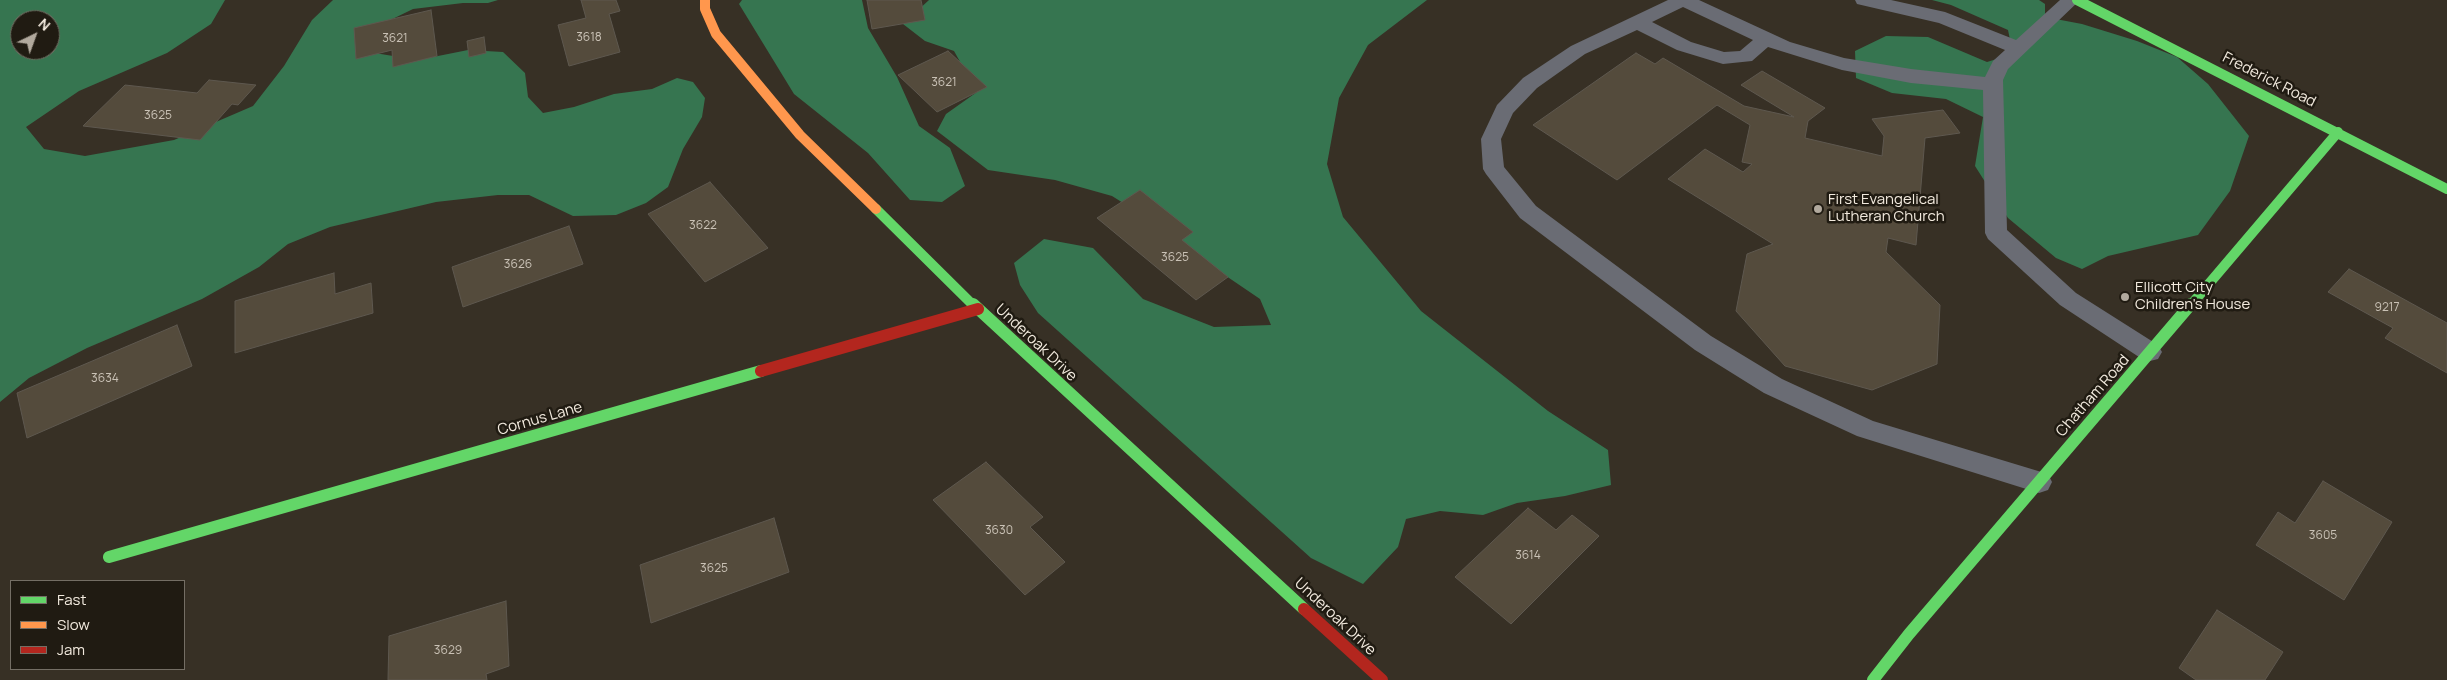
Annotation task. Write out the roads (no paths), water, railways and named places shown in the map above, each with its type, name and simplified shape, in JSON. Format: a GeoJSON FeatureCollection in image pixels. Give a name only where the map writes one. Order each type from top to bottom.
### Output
{"type":"FeatureCollection","features":[{"type":"Feature","properties":{"kind":"street","name":"Underoak Drive"},"geometry":{"type":"LineString","coordinates":[[705,0],[705,9],[716,34],[800,135],[978,310],[1382,680]]}},
{"type":"Feature","properties":{"kind":"street","name":"Frederick Road"},"geometry":{"type":"LineString","coordinates":[[2077,0],[2447,189]]}},
{"type":"Feature","properties":{"kind":"street","name":"Chatham Road"},"geometry":{"type":"LineString","coordinates":[[1874,680],[1909,634],[2338,132]]}},
{"type":"Feature","properties":{"kind":"street","name":"Cornus Lane"},"geometry":{"type":"LineString","coordinates":[[109,557],[978,310]]}},
{"type":"Feature","properties":{"kind":"lane"},"geometry":{"type":"LineString","coordinates":[[1994,84],[1910,76],[1842,64],[1783,46],[1683,0],[1578,50],[1530,83],[1504,110],[1491,139],[1494,169],[1528,212],[1703,344],[1772,386],[1866,428],[2039,482]]}},
{"type":"Feature","properties":{"kind":"lane"},"geometry":{"type":"LineString","coordinates":[[1864,0],[1945,18],[2019,49]]}},
{"type":"Feature","properties":{"kind":"lane"},"geometry":{"type":"LineString","coordinates":[[2071,0],[2000,66],[1994,84],[1996,233],[2068,299],[2150,352]]}},
{"type":"Feature","properties":{"kind":"lane"},"geometry":{"type":"LineString","coordinates":[[1637,22],[1684,46],[1723,58],[1745,57],[1766,38]]}},
{"type":"Feature","properties":{"kind":"place","name":"First Evangelical Lutheran Church"},"geometry":{"type":"Point","coordinates":[1818,209]}},
{"type":"Feature","properties":{"kind":"place","name":"Ellicott City Children's House"},"geometry":{"type":"Point","coordinates":[2125,297]}}]}
